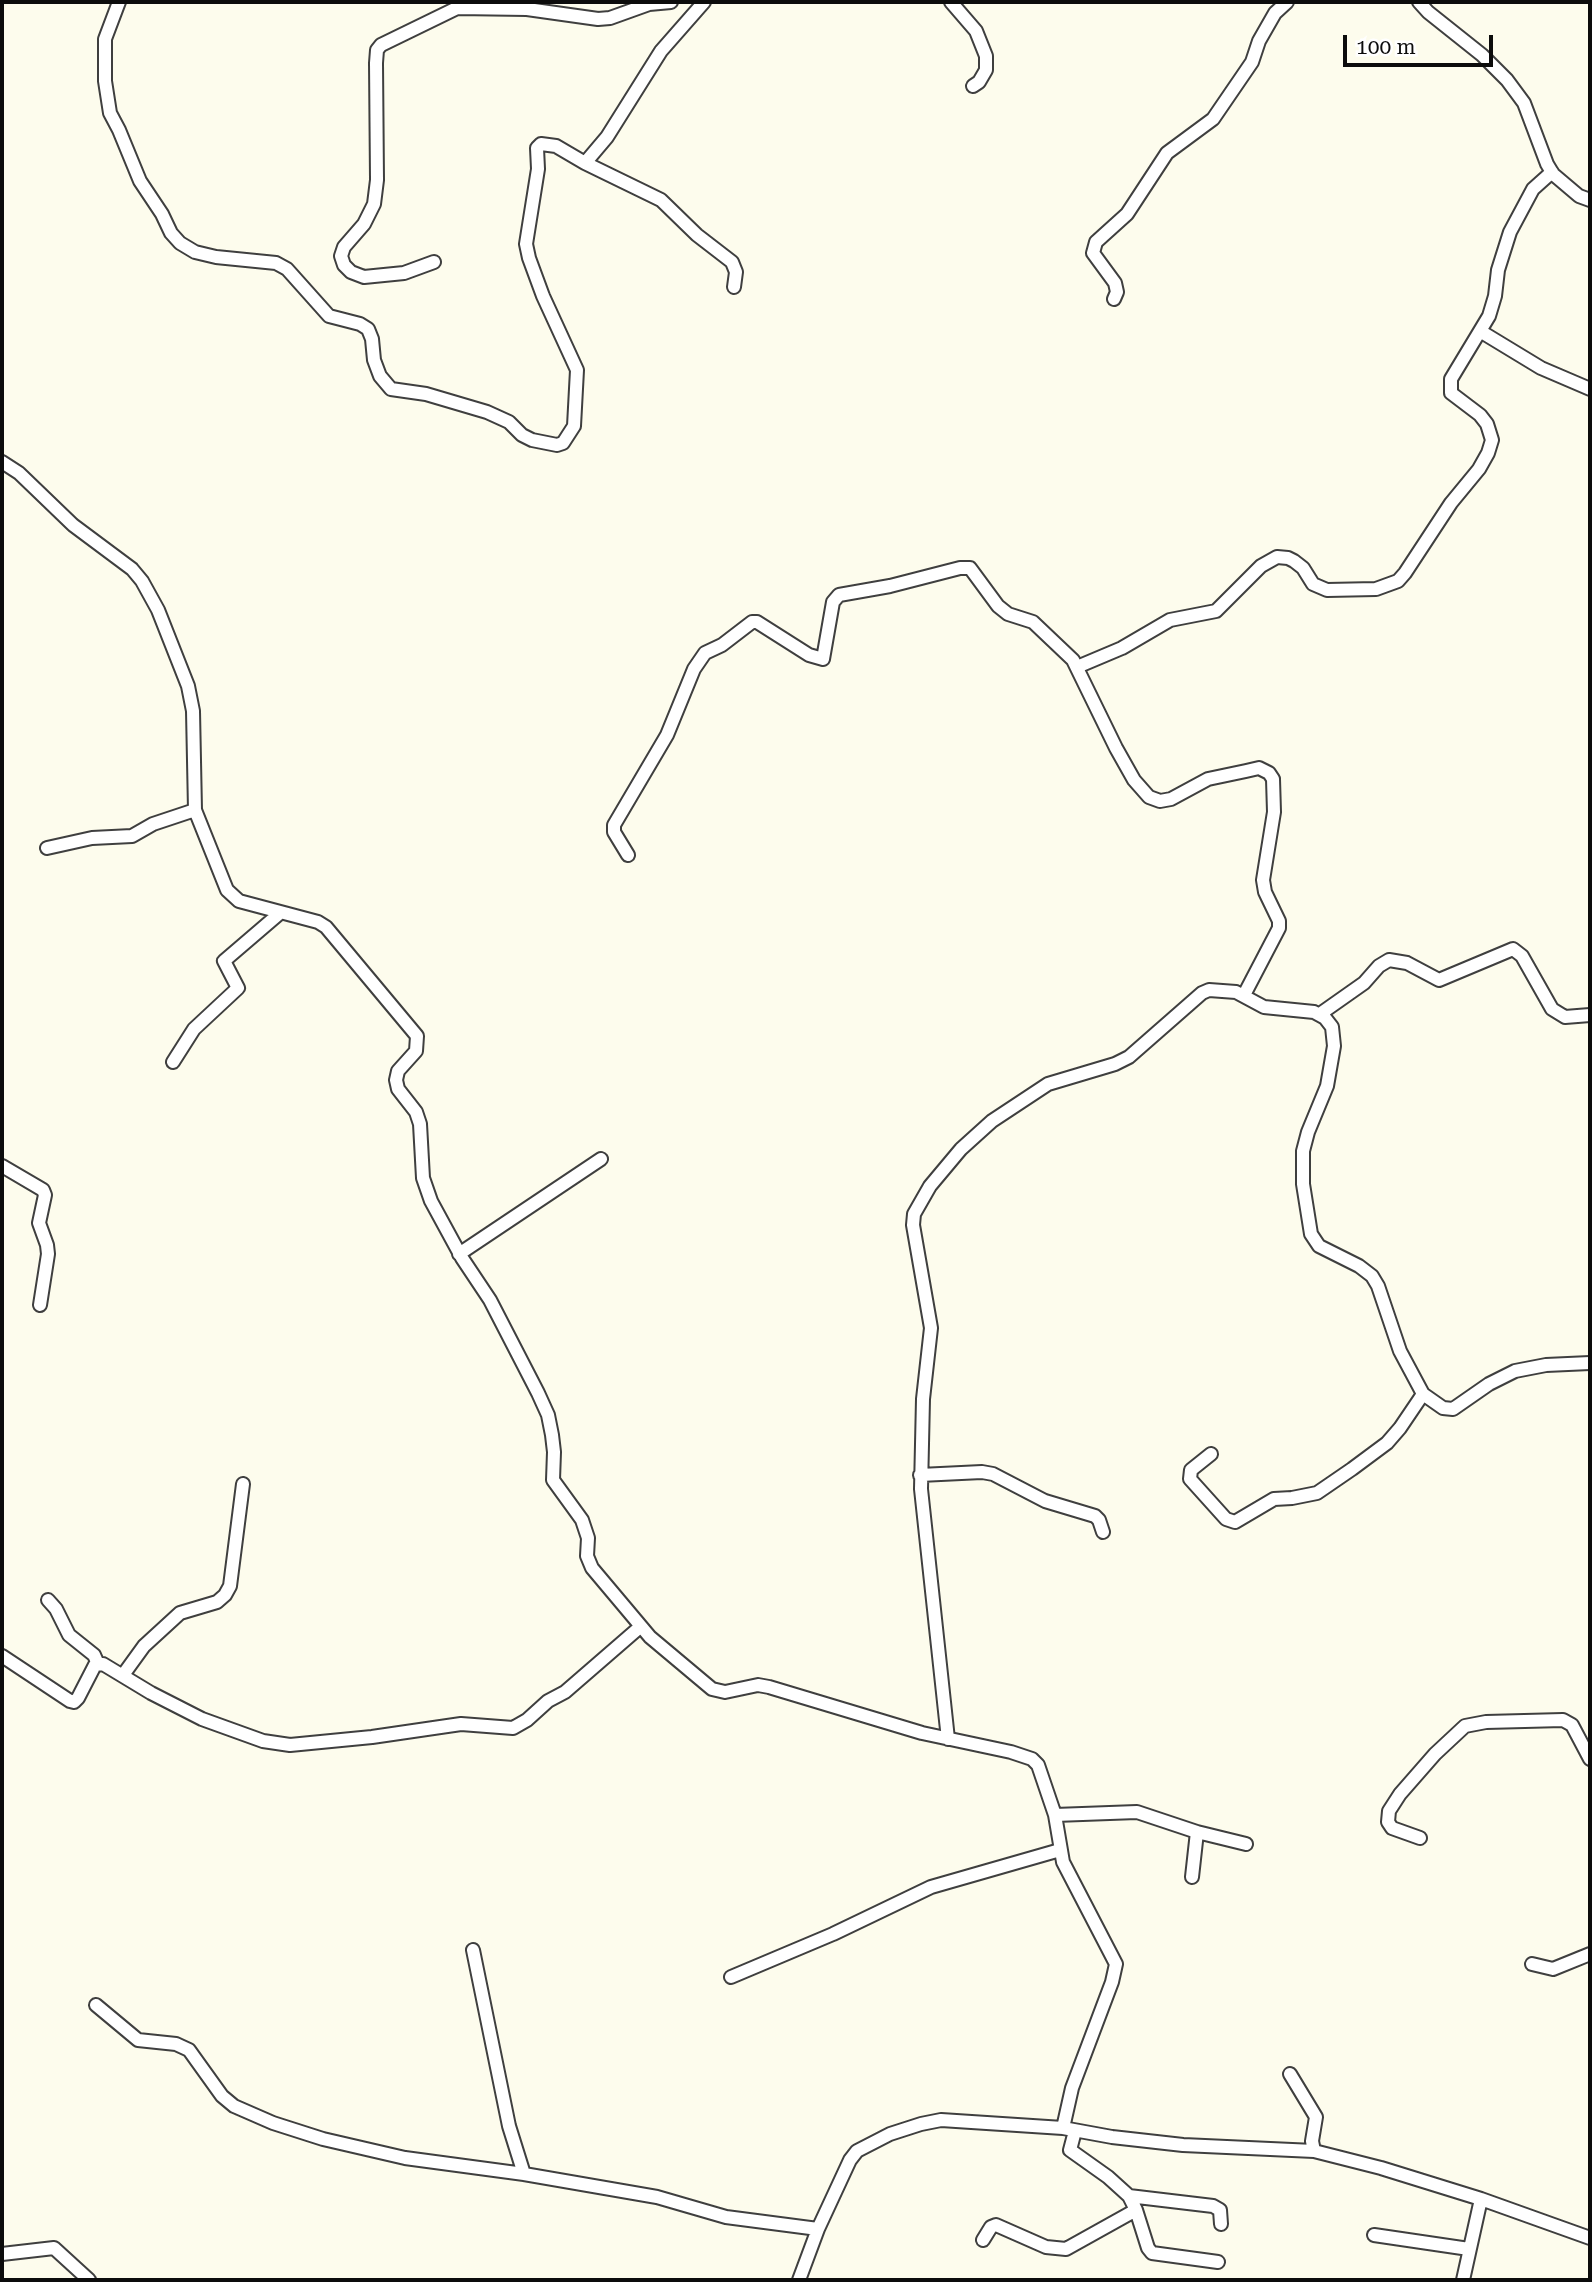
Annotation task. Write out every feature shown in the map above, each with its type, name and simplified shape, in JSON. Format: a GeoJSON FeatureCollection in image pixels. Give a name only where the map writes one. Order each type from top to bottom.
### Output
{"type":"FeatureCollection","features":[{"type":"Feature","properties":{"kind":"street"},"geometry":{"type":"LineString","coordinates":[[118,2],[105,39],[106,99],[140,181],[171,233],[180,243],[195,252],[222,259],[264,262],[287,269],[299,279],[329,316],[360,324],[368,329],[373,339],[374,360],[380,376],[391,388],[426,394],[488,412],[509,422],[522,435],[551,445],[563,443],[574,426],[577,370],[543,296],[528,258],[526,244],[538,169],[537,148],[541,144],[556,146],[661,200],[697,235],[732,262],[736,272],[734,286]]}},
{"type":"Feature","properties":{"kind":"street"},"geometry":{"type":"LineString","coordinates":[[434,262],[404,273],[364,276],[351,272],[344,265],[341,256],[344,247],[364,224],[374,204],[377,180],[376,63],[377,50],[381,45],[457,8],[527,9],[598,19],[610,18],[649,4],[671,2]]}},
{"type":"Feature","properties":{"kind":"street"},"geometry":{"type":"LineString","coordinates":[[585,163],[607,137],[660,51],[704,2]]}},
{"type":"Feature","properties":{"kind":"street"},"geometry":{"type":"LineString","coordinates":[[951,2],[976,31],[986,56],[986,70],[979,82],[973,86]]}},
{"type":"Feature","properties":{"kind":"street"},"geometry":{"type":"LineString","coordinates":[[1114,299],[1117,292],[1115,284],[1093,253],[1096,242],[1127,214],[1167,153],[1213,119],[1246,72],[1275,13],[1287,2]]}},
{"type":"Feature","properties":{"kind":"street"},"geometry":{"type":"LineString","coordinates":[[1419,2],[1442,25],[1482,55],[1507,80],[1524,103],[1552,172],[1570,190],[1590,200]]}},
{"type":"Feature","properties":{"kind":"street"},"geometry":{"type":"LineString","coordinates":[[1077,667],[1122,648],[1170,621],[1216,611],[1233,597],[1261,566],[1277,557],[1294,561],[1303,568],[1313,584],[1321,589],[1376,589],[1398,581],[1488,453],[1492,440],[1487,424],[1480,415],[1455,397],[1450,390],[1451,379],[1489,316],[1498,270],[1510,232],[1534,189],[1552,172]]}},
{"type":"Feature","properties":{"kind":"street"},"geometry":{"type":"LineString","coordinates":[[1480,331],[1541,368],[1590,389]]}},
{"type":"Feature","properties":{"kind":"street"},"geometry":{"type":"LineString","coordinates":[[2,462],[19,473],[73,525],[132,569],[148,591],[166,627],[188,687],[193,711],[195,810],[227,890],[239,901],[318,922],[326,927],[417,1036],[416,1052],[398,1071],[396,1080],[398,1089],[416,1112],[420,1125],[423,1178],[431,1202],[459,1254],[490,1300],[548,1415],[554,1452],[553,1480],[582,1520],[588,1538],[589,1564],[640,1627],[712,1689],[725,1692],[758,1685],[769,1686],[948,1739],[995,1747],[1032,1759],[1041,1771],[1055,1815],[1060,1850],[1067,1872],[1116,1964],[1112,1983],[1072,2088],[1070,2150],[1129,2196],[1152,2253],[1218,2262]]}},
{"type":"Feature","properties":{"kind":"street"},"geometry":{"type":"LineString","coordinates":[[628,855],[614,832],[614,825],[667,735],[694,670],[705,653],[722,645],[752,622],[762,624],[809,655],[823,659],[833,602],[839,595],[890,586],[966,567],[973,570],[998,606],[1008,614],[1033,622],[1073,660],[1116,748],[1134,779],[1149,797],[1160,801],[1171,799],[1208,779],[1259,768],[1265,769],[1273,779],[1274,812],[1263,880],[1265,892],[1279,921],[1279,928],[1244,995]]}},
{"type":"Feature","properties":{"kind":"street"},"geometry":{"type":"LineString","coordinates":[[47,848],[92,838],[132,836],[153,824],[195,810]]}},
{"type":"Feature","properties":{"kind":"street"},"geometry":{"type":"LineString","coordinates":[[173,1062],[194,1029],[238,988],[224,961],[280,913]]}},
{"type":"Feature","properties":{"kind":"street"},"geometry":{"type":"LineString","coordinates":[[1320,1014],[1364,983],[1379,966],[1389,960],[1407,963],[1439,980],[1514,949],[1522,956],[1552,1009],[1565,1017],[1590,1015]]}},
{"type":"Feature","properties":{"kind":"street"},"geometry":{"type":"LineString","coordinates":[[948,1739],[920,1475],[923,1399],[931,1328],[913,1225],[914,1214],[920,1200],[961,1149],[992,1121],[1056,1081],[1115,1064],[1129,1057],[1209,990],[1220,989],[1244,995],[1264,1007],[1320,1014],[1332,1027],[1335,1037],[1327,1086],[1304,1143],[1303,1184],[1311,1234],[1319,1246],[1359,1266],[1372,1276],[1378,1286],[1400,1351],[1423,1394],[1443,1408],[1453,1409],[1489,1384],[1515,1371],[1546,1365],[1590,1363]]}},
{"type":"Feature","properties":{"kind":"street"},"geometry":{"type":"LineString","coordinates":[[459,1254],[601,1159]]}},
{"type":"Feature","properties":{"kind":"street"},"geometry":{"type":"LineString","coordinates":[[2,1166],[43,1190],[45,1195],[39,1223],[48,1254],[40,1305]]}},
{"type":"Feature","properties":{"kind":"street"},"geometry":{"type":"LineString","coordinates":[[1211,1454],[1191,1470],[1190,1479],[1226,1519],[1230,1522],[1240,1521],[1274,1499],[1292,1499],[1317,1493],[1352,1469],[1387,1443],[1423,1394]]}},
{"type":"Feature","properties":{"kind":"street"},"geometry":{"type":"LineString","coordinates":[[920,1475],[951,1472],[993,1474],[1045,1502],[1095,1516],[1103,1532]]}},
{"type":"Feature","properties":{"kind":"street"},"geometry":{"type":"LineString","coordinates":[[123,1675],[144,1646],[180,1613],[217,1602],[225,1595],[230,1586],[243,1484]]}},
{"type":"Feature","properties":{"kind":"street"},"geometry":{"type":"LineString","coordinates":[[48,1600],[57,1609],[69,1635],[94,1655],[98,1664]]}},
{"type":"Feature","properties":{"kind":"street"},"geometry":{"type":"LineString","coordinates":[[2,1656],[74,1702],[91,1671],[98,1664],[103,1664],[151,1693],[251,1738],[273,1744],[316,1743],[461,1724],[510,1729],[523,1723],[544,1704],[565,1692],[640,1627]]}},
{"type":"Feature","properties":{"kind":"street"},"geometry":{"type":"LineString","coordinates":[[1420,1838],[1392,1828],[1388,1822],[1389,1811],[1434,1754],[1465,1726],[1486,1722],[1563,1720],[1572,1725],[1590,1759]]}},
{"type":"Feature","properties":{"kind":"street"},"geometry":{"type":"LineString","coordinates":[[1055,1815],[1136,1812],[1197,1832],[1246,1844]]}},
{"type":"Feature","properties":{"kind":"street"},"geometry":{"type":"LineString","coordinates":[[1192,1877],[1197,1832]]}},
{"type":"Feature","properties":{"kind":"street"},"geometry":{"type":"LineString","coordinates":[[731,1977],[833,1934],[931,1887],[1060,1850]]}},
{"type":"Feature","properties":{"kind":"street"},"geometry":{"type":"LineString","coordinates":[[473,1950],[509,2126],[524,2174]]}},
{"type":"Feature","properties":{"kind":"street"},"geometry":{"type":"LineString","coordinates":[[1532,1964],[1553,1969],[1590,1954]]}},
{"type":"Feature","properties":{"kind":"street"},"geometry":{"type":"LineString","coordinates":[[96,2006],[138,2040],[176,2044],[188,2050],[222,2096],[234,2106],[273,2123],[323,2139],[405,2158],[524,2174],[657,2197],[726,2217],[818,2230]]}},
{"type":"Feature","properties":{"kind":"street"},"geometry":{"type":"LineString","coordinates":[[1290,2074],[1316,2117],[1312,2141],[1314,2151]]}},
{"type":"Feature","properties":{"kind":"street"},"geometry":{"type":"LineString","coordinates":[[799,2280],[850,2160],[858,2151],[890,2134],[941,2120],[1069,2129],[1183,2145],[1314,2151],[1381,2168],[1481,2199],[1590,2238]]}},
{"type":"Feature","properties":{"kind":"street"},"geometry":{"type":"LineString","coordinates":[[1129,2196],[1213,2206],[1220,2210],[1221,2224]]}},
{"type":"Feature","properties":{"kind":"street"},"geometry":{"type":"LineString","coordinates":[[1463,2280],[1481,2199]]}},
{"type":"Feature","properties":{"kind":"street"},"geometry":{"type":"LineString","coordinates":[[984,2240],[990,2227],[996,2225],[1046,2247],[1066,2249],[1136,2210]]}},
{"type":"Feature","properties":{"kind":"street"},"geometry":{"type":"LineString","coordinates":[[1374,2235],[1469,2249]]}},
{"type":"Feature","properties":{"kind":"street"},"geometry":{"type":"LineString","coordinates":[[2,2254],[54,2248],[89,2280]]}}]}
